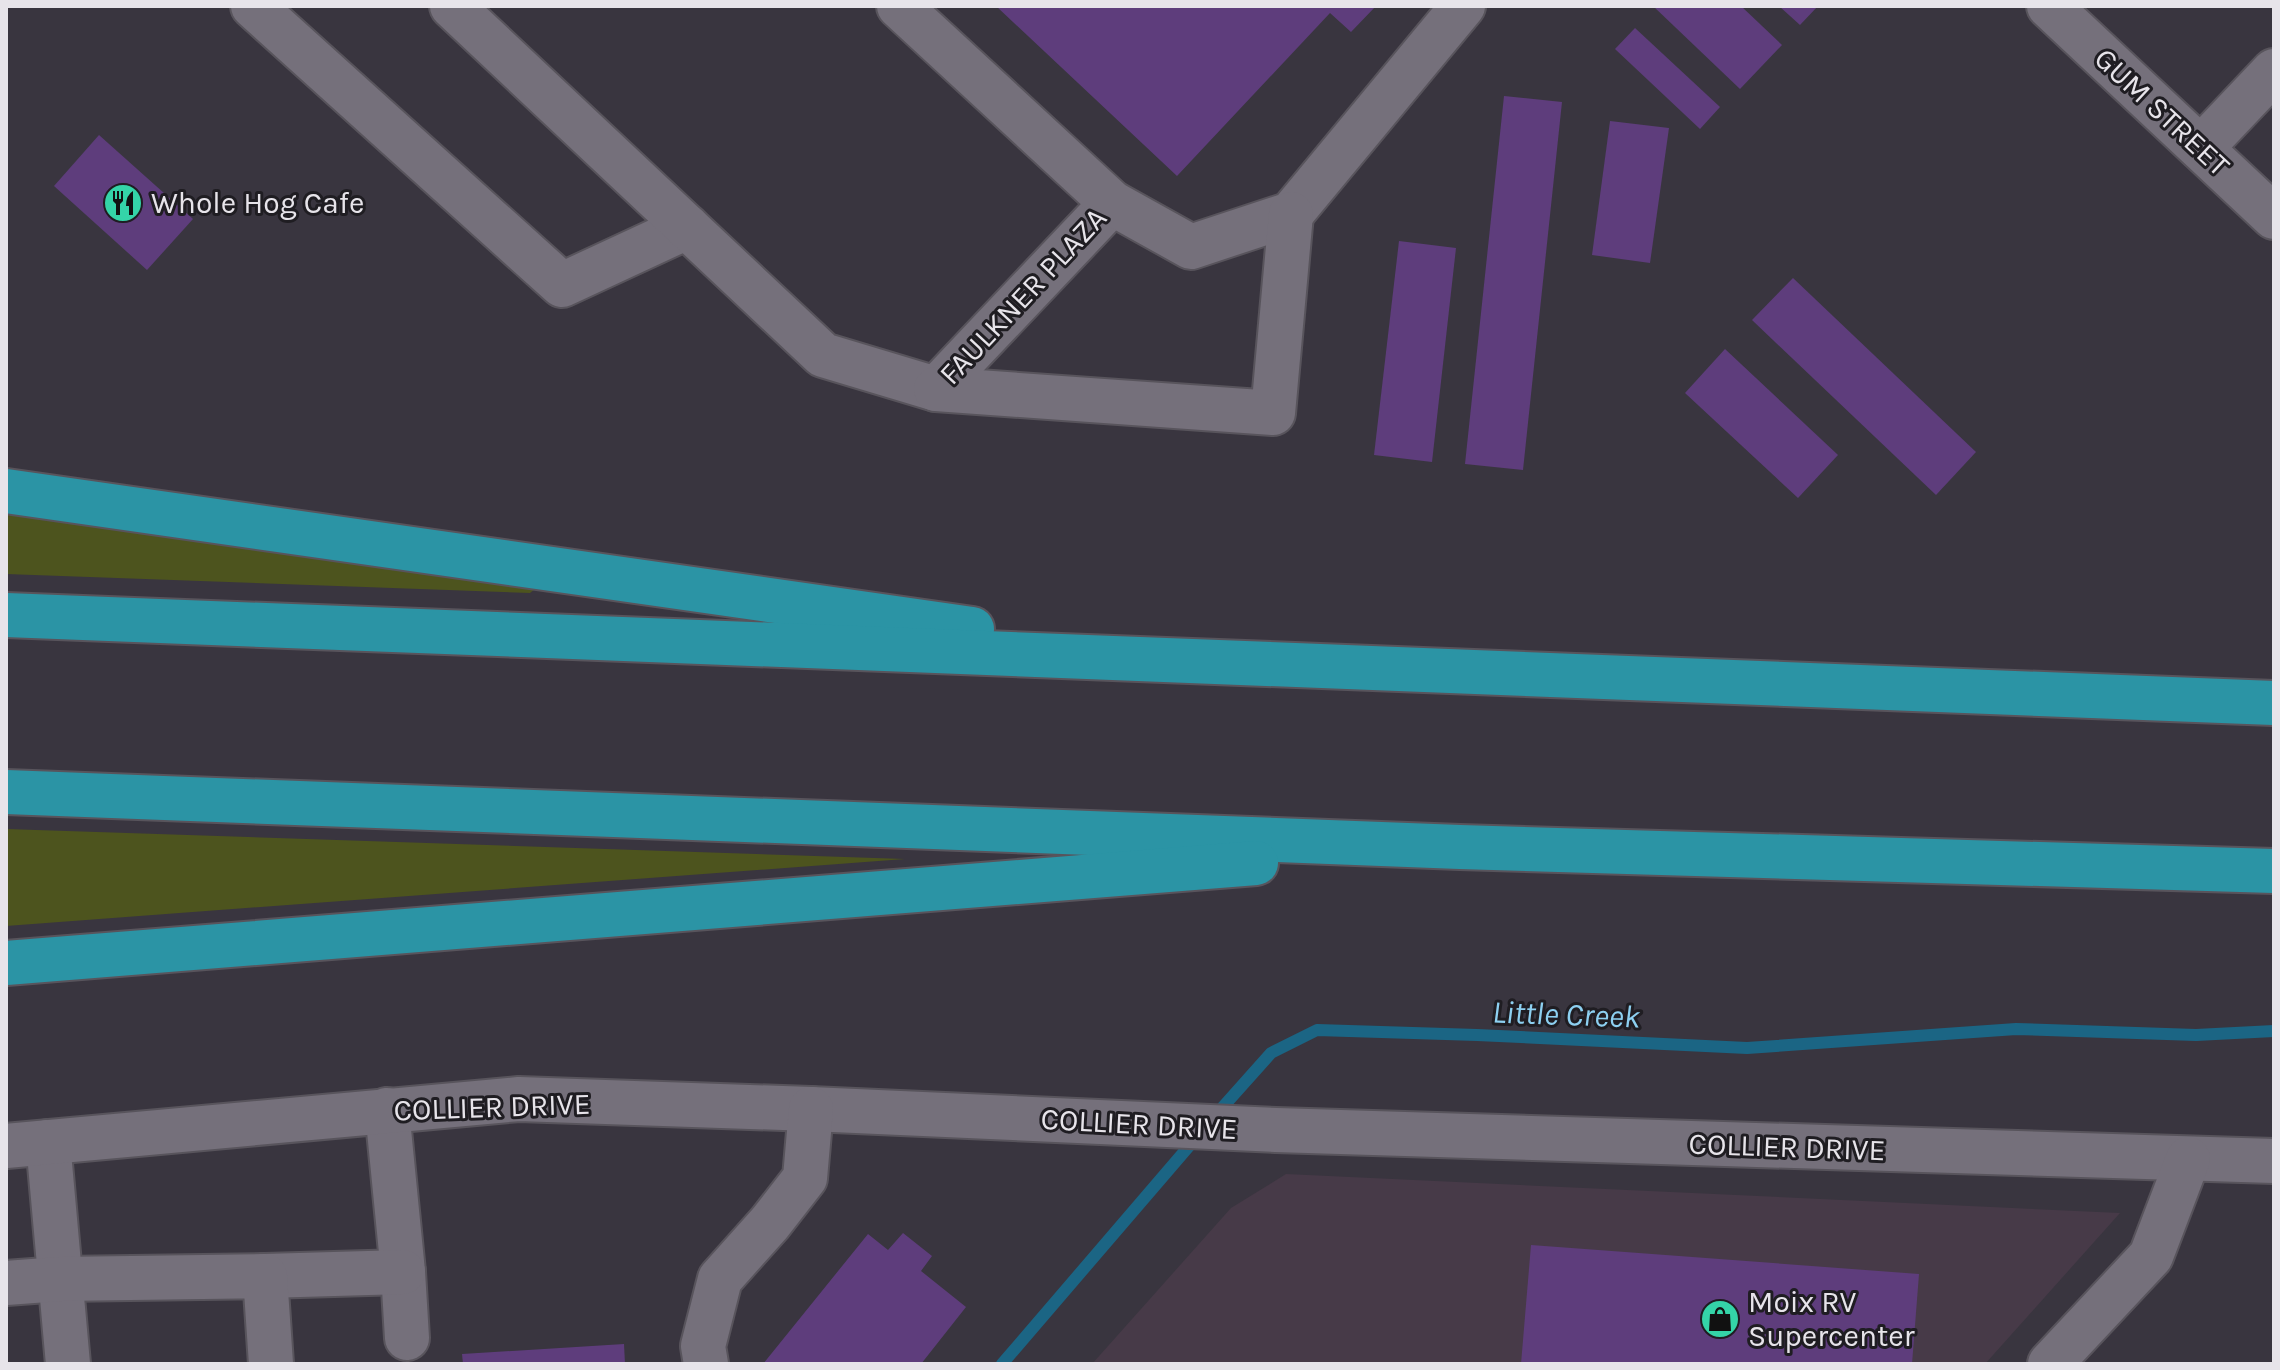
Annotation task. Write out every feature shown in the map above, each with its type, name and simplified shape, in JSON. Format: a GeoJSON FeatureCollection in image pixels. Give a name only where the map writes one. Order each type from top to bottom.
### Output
{"type":"FeatureCollection","features":[{"type":"Feature","properties":{"kind":"highway"},"geometry":{"type":"LineString","coordinates":[[6,491],[1212,663]]}},
{"type":"Feature","properties":{"kind":"highway"},"geometry":{"type":"LineString","coordinates":[[6,615],[2274,703]]}},
{"type":"Feature","properties":{"kind":"highway"},"geometry":{"type":"LineString","coordinates":[[6,792],[1460,847],[2274,871]]}},
{"type":"Feature","properties":{"kind":"highway"},"geometry":{"type":"LineString","coordinates":[[6,963],[1460,847]]}},
{"type":"Feature","properties":{"kind":"street"},"geometry":{"type":"LineString","coordinates":[[253,6],[562,285],[687,227]]}},
{"type":"Feature","properties":{"kind":"street","name":"FAULKNER PLAZA"},"geometry":{"type":"LineString","coordinates":[[452,6],[823,355],[936,389],[1112,203],[899,6]]}},
{"type":"Feature","properties":{"kind":"street"},"geometry":{"type":"LineString","coordinates":[[1112,203],[1191,247],[1291,214],[1463,6]]}},
{"type":"Feature","properties":{"kind":"street","name":"GUM STREET"},"geometry":{"type":"LineString","coordinates":[[2049,6],[2274,217]]}},
{"type":"Feature","properties":{"kind":"street"},"geometry":{"type":"LineString","coordinates":[[2201,148],[2274,71]]}},
{"type":"Feature","properties":{"kind":"street"},"geometry":{"type":"LineString","coordinates":[[936,389],[1273,413],[1291,214]]}},
{"type":"Feature","properties":{"kind":"street","name":"COLLIER DRIVE"},"geometry":{"type":"LineString","coordinates":[[27,1144],[519,1099],[1276,1130],[2274,1161]]}},
{"type":"Feature","properties":{"kind":"street"},"geometry":{"type":"LineString","coordinates":[[706,1364],[703,1346],[720,1279],[805,1178],[811,1109]]}},
{"type":"Feature","properties":{"kind":"street"},"geometry":{"type":"LineString","coordinates":[[387,1110],[407,1338]]}},
{"type":"Feature","properties":{"kind":"street"},"geometry":{"type":"LineString","coordinates":[[27,1144],[60,1279],[68,1364]]}},
{"type":"Feature","properties":{"kind":"street"},"geometry":{"type":"LineString","coordinates":[[2050,1364],[2151,1256],[2188,1159]]}},
{"type":"Feature","properties":{"kind":"street"},"geometry":{"type":"LineString","coordinates":[[6,1283],[60,1279],[403,1272]]}},
{"type":"Feature","properties":{"kind":"street"},"geometry":{"type":"LineString","coordinates":[[265,1276],[271,1364]]}},
{"type":"Feature","properties":{"kind":"shaded area","name":"Moix RV Supercenter"},"geometry":{"type":"Polygon","coordinates":[[[1286,1174],[2120,1213],[1985,1364],[1092,1364],[1231,1208],[1286,1174]]]}},
{"type":"Feature","properties":{"kind":"green space"},"geometry":{"type":"Polygon","coordinates":[[[6,503],[541,584],[530,593],[6,574],[6,503]]]}},
{"type":"Feature","properties":{"kind":"green space"},"geometry":{"type":"Polygon","coordinates":[[[6,829],[905,859],[6,926],[6,829]]]}},
{"type":"Feature","properties":{"kind":"building"},"geometry":{"type":"Polygon","coordinates":[[[996,6],[1376,6],[1351,32],[1330,13],[1177,176],[996,6]]]}},
{"type":"Feature","properties":{"kind":"building"},"geometry":{"type":"Polygon","coordinates":[[[1653,6],[1741,6],[1782,45],[1740,89],[1653,6]]]}},
{"type":"Feature","properties":{"kind":"building"},"geometry":{"type":"Polygon","coordinates":[[[1779,6],[1818,6],[1800,25],[1779,6]]]}},
{"type":"Feature","properties":{"kind":"building"},"geometry":{"type":"Polygon","coordinates":[[[1635,28],[1720,107],[1700,129],[1615,49],[1635,28]]]}},
{"type":"Feature","properties":{"kind":"building"},"geometry":{"type":"Polygon","coordinates":[[[1504,96],[1562,102],[1523,470],[1465,464],[1504,96]]]}},
{"type":"Feature","properties":{"kind":"building"},"geometry":{"type":"Polygon","coordinates":[[[1610,121],[1669,128],[1650,263],[1592,255],[1610,121]]]}},
{"type":"Feature","properties":{"kind":"building","name":"Whole Hog Cafe"},"geometry":{"type":"Polygon","coordinates":[[[99,135],[193,219],[147,270],[54,186],[99,135]]]}},
{"type":"Feature","properties":{"kind":"building"},"geometry":{"type":"Polygon","coordinates":[[[1399,241],[1456,248],[1432,462],[1374,455],[1399,241]]]}},
{"type":"Feature","properties":{"kind":"building"},"geometry":{"type":"Polygon","coordinates":[[[1793,278],[1976,452],[1936,495],[1752,320],[1793,278]]]}},
{"type":"Feature","properties":{"kind":"building"},"geometry":{"type":"Polygon","coordinates":[[[1725,349],[1838,455],[1798,498],[1685,393],[1725,349]]]}},
{"type":"Feature","properties":{"kind":"building"},"geometry":{"type":"Polygon","coordinates":[[[903,1233],[932,1256],[921,1271],[966,1307],[921,1364],[763,1364],[868,1234],[888,1250],[903,1233]]]}},
{"type":"Feature","properties":{"kind":"building","name":"Moix RV Supercenter"},"geometry":{"type":"Polygon","coordinates":[[[1531,1245],[1919,1274],[1912,1364],[1521,1364],[1531,1245]]]}},
{"type":"Feature","properties":{"kind":"building"},"geometry":{"type":"Polygon","coordinates":[[[624,1344],[625,1364],[463,1364],[462,1354],[624,1344]]]}},
{"type":"Feature","properties":{"kind":"waterway","name":"Little Creek"},"geometry":{"type":"LineString","coordinates":[[1213,1118],[1271,1053],[1317,1030],[1747,1048],[2016,1029],[2196,1035],[2274,1031]]}},
{"type":"Feature","properties":{"kind":"waterway","name":"Little Creek"},"geometry":{"type":"LineString","coordinates":[[1002,1364],[1196,1138]]}},
{"type":"Feature","properties":{"kind":"place","name":"Whole Hog Cafe"},"geometry":{"type":"Point","coordinates":[123,203]}},
{"type":"Feature","properties":{"kind":"place","name":"Moix RV Supercenter"},"geometry":{"type":"Point","coordinates":[1720,1319]}}]}
